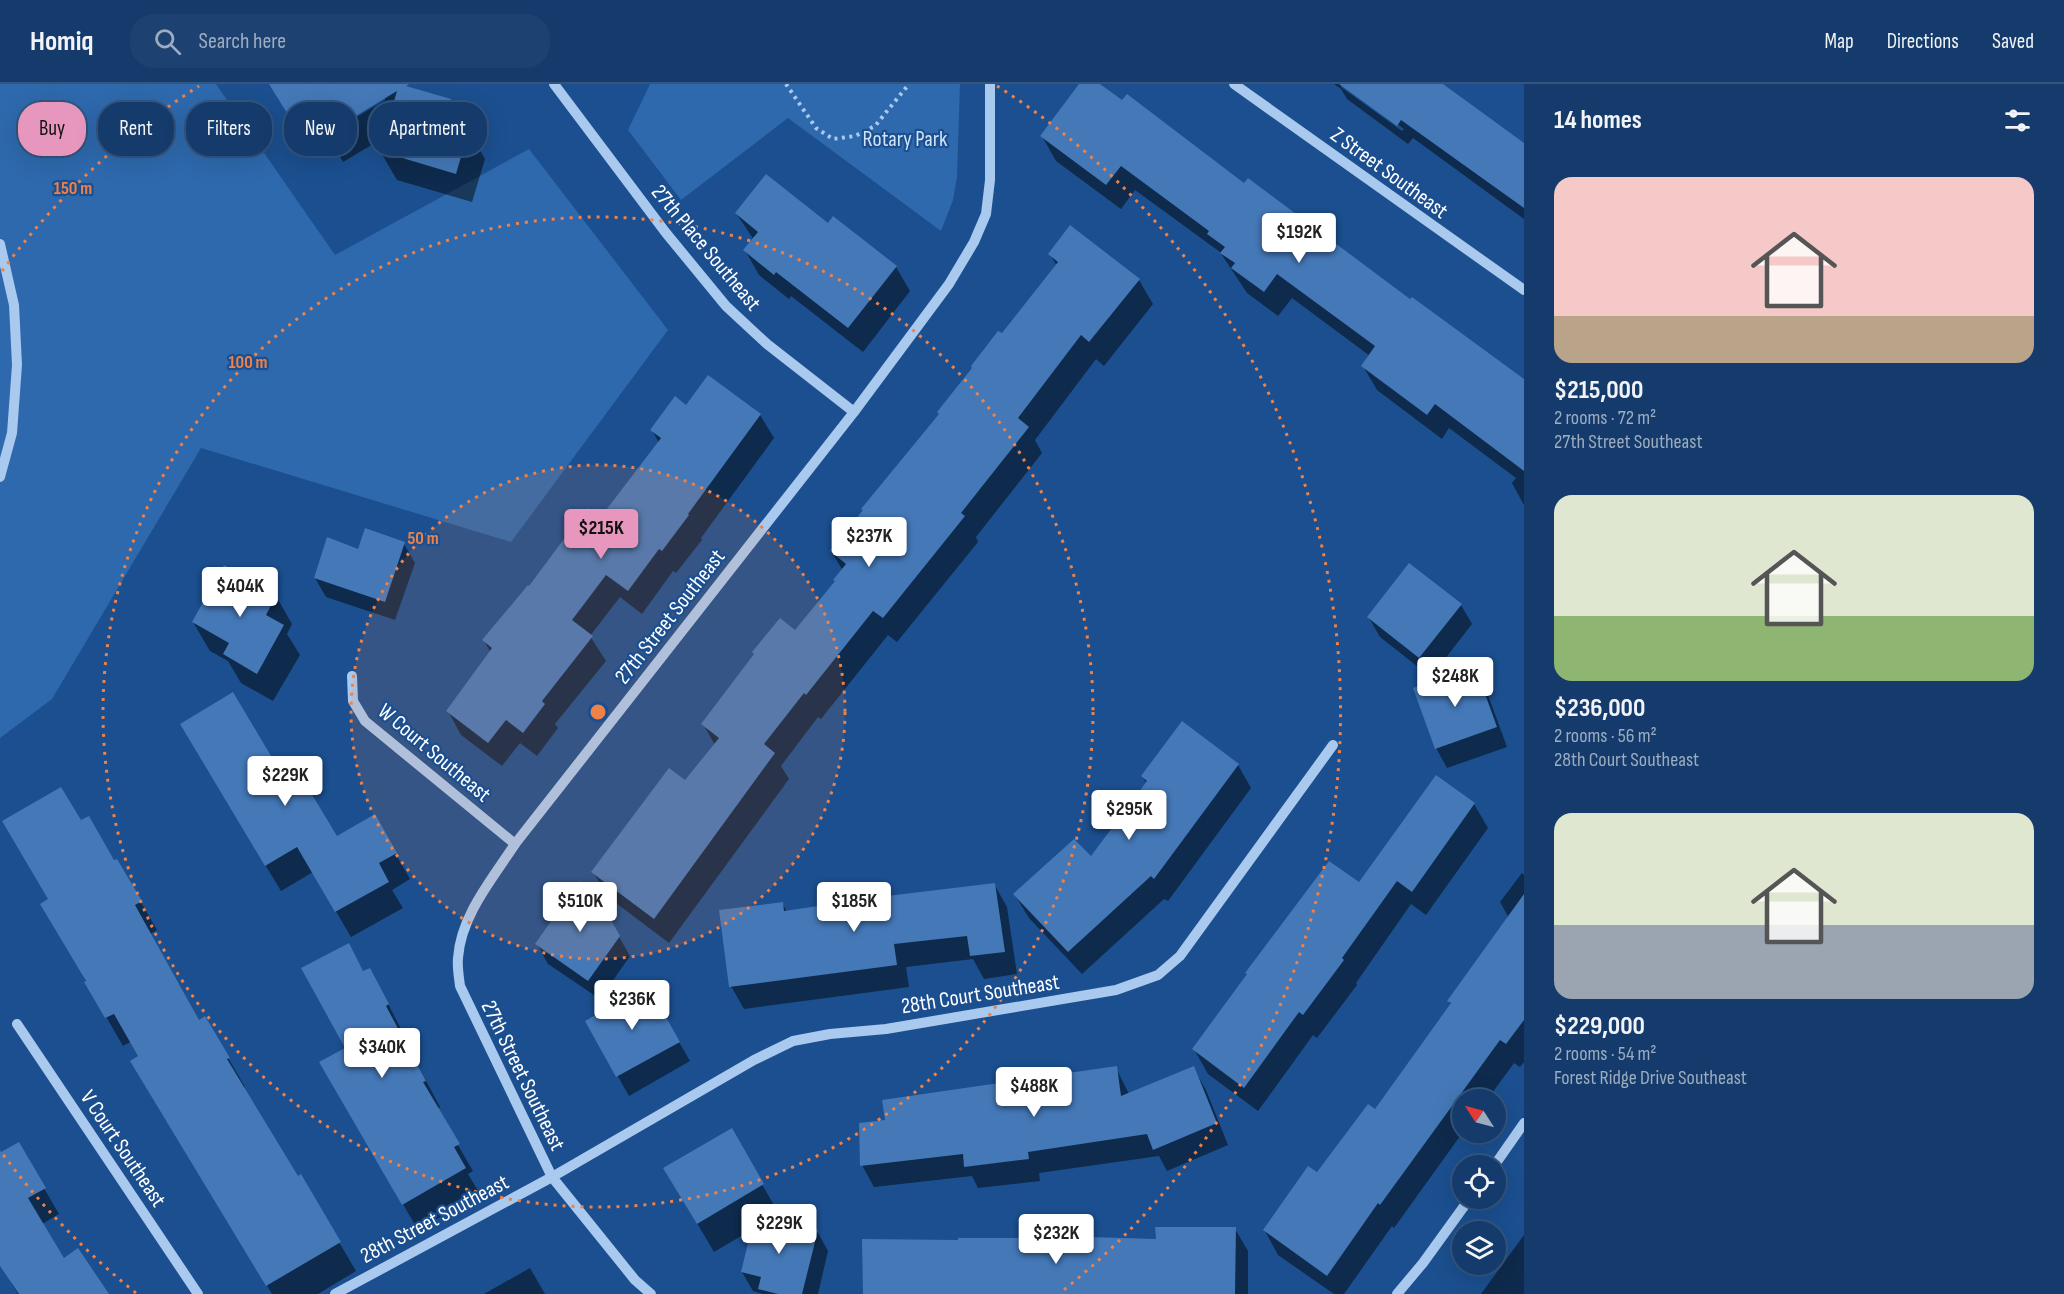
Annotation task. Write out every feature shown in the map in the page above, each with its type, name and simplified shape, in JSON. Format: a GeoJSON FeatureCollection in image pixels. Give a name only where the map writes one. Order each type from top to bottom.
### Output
{"type":"FeatureCollection","features":[{"type":"Feature","properties":{"kind":"street","name":"27th Place Southeast"},"geometry":{"type":"LineString","coordinates":[[554,84],[666,233],[726,306],[767,344],[854,412]]}},
{"type":"Feature","properties":{"kind":"street","name":"27th Street Southeast"},"geometry":{"type":"LineString","coordinates":[[651,1294],[634,1280],[552,1177],[460,986],[458,958],[462,934],[474,908],[515,844],[854,412],[949,284],[974,242],[986,214],[990,180],[990,84]]}},
{"type":"Feature","properties":{"kind":"street","name":"Z Street Southeast"},"geometry":{"type":"LineString","coordinates":[[1234,84],[1524,290]]}},
{"type":"Feature","properties":{"kind":"street"},"geometry":{"type":"LineString","coordinates":[[0,244],[14,305],[17,365],[12,433],[0,477]]}},
{"type":"Feature","properties":{"kind":"street","name":"W Court Southeast"},"geometry":{"type":"LineString","coordinates":[[352,676],[353,701],[365,721],[515,844]]}},
{"type":"Feature","properties":{"kind":"street","name":"28th Court Southeast"},"geometry":{"type":"LineString","coordinates":[[552,1177],[754,1060],[793,1041],[830,1034],[886,1029],[1116,990],[1158,975],[1180,956],[1333,745]]}},
{"type":"Feature","properties":{"kind":"street","name":"V Court Southeast"},"geometry":{"type":"LineString","coordinates":[[17,1024],[198,1294]]}},
{"type":"Feature","properties":{"kind":"street"},"geometry":{"type":"LineString","coordinates":[[1502,1155],[1524,1123]]}},
{"type":"Feature","properties":{"kind":"street","name":"28th Street Southeast"},"geometry":{"type":"LineString","coordinates":[[335,1294],[552,1177]]}},
{"type":"Feature","properties":{"kind":"street"},"geometry":{"type":"LineString","coordinates":[[1397,1294],[1424,1263],[1462,1209]]}},
{"type":"Feature","properties":{"kind":"path"},"geometry":{"type":"LineString","coordinates":[[786,84],[816,128],[834,139],[855,136],[875,126],[909,84]]}},
{"type":"Feature","properties":{"kind":"green space"},"geometry":{"type":"Polygon","coordinates":[[[0,84],[216,84],[229,102],[186,102],[186,156],[266,156],[335,255],[529,149],[668,330],[511,542],[201,448],[52,699],[0,738],[0,84]]]}},
{"type":"Feature","properties":{"kind":"green space","name":"Rotary Park"},"geometry":{"type":"Polygon","coordinates":[[[650,84],[960,84],[957,177],[953,200],[941,231],[788,118],[681,200],[628,130],[650,84]]]}},
{"type":"Feature","properties":{"kind":"building"},"geometry":{"type":"Polygon","coordinates":[[[269,84],[409,84],[406,86],[451,99],[450,102],[394,102],[397,91],[379,102],[369,102],[369,108],[357,115],[357,102],[284,102],[284,108],[269,84]]]}},
{"type":"Feature","properties":{"kind":"building"},"geometry":{"type":"Polygon","coordinates":[[[1079,84],[1100,84],[1122,100],[1127,94],[1244,183],[1248,178],[1410,299],[1412,297],[1524,379],[1524,471],[1435,404],[1427,415],[1361,366],[1375,346],[1277,274],[1264,292],[1231,268],[1235,263],[1220,253],[1225,247],[1207,234],[1209,231],[1121,166],[1106,185],[1040,136],[1079,84]]]}},
{"type":"Feature","properties":{"kind":"building"},"geometry":{"type":"Polygon","coordinates":[[[1339,84],[1443,84],[1524,143],[1524,208],[1401,120],[1397,126],[1339,84]]]}},
{"type":"Feature","properties":{"kind":"building"},"geometry":{"type":"Polygon","coordinates":[[[396,156],[461,156],[456,174],[396,156]]]}},
{"type":"Feature","properties":{"kind":"building"},"geometry":{"type":"Polygon","coordinates":[[[766,174],[828,223],[833,216],[897,266],[848,328],[776,272],[774,275],[743,250],[758,232],[735,213],[766,174]]]}},
{"type":"Feature","properties":{"kind":"building"},"geometry":{"type":"Polygon","coordinates":[[[1070,225],[1140,279],[1089,342],[1081,335],[1018,418],[1029,427],[961,513],[965,516],[883,618],[873,611],[764,744],[775,753],[654,919],[591,872],[669,768],[685,780],[719,738],[701,724],[754,654],[752,652],[780,618],[795,630],[835,581],[833,580],[846,564],[830,551],[863,510],[861,509],[939,414],[937,412],[998,331],[1002,333],[1058,262],[1048,254],[1070,225]]]}},
{"type":"Feature","properties":{"kind":"building"},"geometry":{"type":"Polygon","coordinates":[[[708,375],[761,414],[662,551],[659,549],[628,591],[606,575],[572,620],[593,636],[542,701],[545,704],[523,733],[506,720],[488,743],[446,711],[492,648],[482,640],[529,586],[587,508],[600,518],[661,438],[650,430],[675,396],[686,405],[708,375]]]}},
{"type":"Feature","properties":{"kind":"building"},"geometry":{"type":"Polygon","coordinates":[[[365,528],[405,542],[385,602],[314,578],[327,537],[358,549],[365,528]]]}},
{"type":"Feature","properties":{"kind":"building"},"geometry":{"type":"Polygon","coordinates":[[[1409,563],[1462,604],[1419,658],[1367,617],[1409,563]]]}},
{"type":"Feature","properties":{"kind":"building"},"geometry":{"type":"Polygon","coordinates":[[[224,565],[277,594],[266,615],[284,625],[257,674],[223,654],[229,643],[192,622],[224,565]]]}},
{"type":"Feature","properties":{"kind":"building"},"geometry":{"type":"Polygon","coordinates":[[[1475,666],[1497,727],[1435,749],[1413,688],[1475,666]]]}},
{"type":"Feature","properties":{"kind":"building"},"geometry":{"type":"Polygon","coordinates":[[[233,692],[277,766],[290,758],[337,836],[375,814],[397,853],[379,863],[389,882],[335,912],[297,847],[265,866],[180,724],[233,692]]]}},
{"type":"Feature","properties":{"kind":"building"},"geometry":{"type":"Polygon","coordinates":[[[1182,721],[1239,764],[1154,879],[1151,876],[1068,952],[1013,894],[1074,839],[1091,856],[1147,781],[1141,776],[1182,721]]]}},
{"type":"Feature","properties":{"kind":"building"},"geometry":{"type":"Polygon","coordinates":[[[1436,775],[1475,803],[1412,892],[1397,881],[1342,958],[1344,960],[1303,1015],[1299,1012],[1244,1088],[1192,1049],[1247,974],[1245,973],[1329,861],[1359,882],[1436,775]]]}},
{"type":"Feature","properties":{"kind":"building"},"geometry":{"type":"Polygon","coordinates":[[[61,787],[81,820],[89,816],[114,860],[117,859],[142,901],[135,905],[199,1020],[205,1016],[230,1058],[227,1059],[298,1176],[301,1174],[341,1242],[266,1286],[130,1061],[138,1056],[114,1014],[105,1018],[84,982],[86,981],[40,904],[48,899],[2,821],[61,787]]]}},
{"type":"Feature","properties":{"kind":"building"},"geometry":{"type":"Polygon","coordinates":[[[579,881],[595,892],[620,936],[588,981],[535,944],[579,881]]]}},
{"type":"Feature","properties":{"kind":"building"},"geometry":{"type":"Polygon","coordinates":[[[995,883],[1005,952],[970,956],[967,936],[894,944],[897,965],[729,987],[719,910],[783,902],[784,911],[995,883]]]}},
{"type":"Feature","properties":{"kind":"building"},"geometry":{"type":"Polygon","coordinates":[[[1524,894],[1524,1020],[1506,1044],[1500,1040],[1464,1089],[1452,1089],[1452,1106],[1380,1205],[1378,1203],[1327,1276],[1263,1230],[1308,1166],[1317,1172],[1368,1104],[1375,1109],[1451,1003],[1447,1001],[1524,894]]]}},
{"type":"Feature","properties":{"kind":"building"},"geometry":{"type":"Polygon","coordinates":[[[349,943],[363,971],[370,968],[389,1004],[386,1006],[426,1081],[423,1082],[460,1144],[454,1147],[466,1168],[402,1205],[319,1062],[345,1048],[301,968],[349,943]]]}},
{"type":"Feature","properties":{"kind":"building"},"geometry":{"type":"Polygon","coordinates":[[[648,985],[680,1042],[616,1077],[585,1021],[648,985]]]}},
{"type":"Feature","properties":{"kind":"building"},"geometry":{"type":"Polygon","coordinates":[[[1117,1066],[1121,1096],[1194,1066],[1217,1123],[1153,1150],[1147,1134],[1028,1152],[1029,1159],[964,1167],[963,1154],[860,1166],[859,1123],[885,1120],[882,1100],[1117,1066]]]}},
{"type":"Feature","properties":{"kind":"building"},"geometry":{"type":"Polygon","coordinates":[[[732,1128],[764,1184],[697,1224],[663,1168],[732,1128]]]}},
{"type":"Feature","properties":{"kind":"building"},"geometry":{"type":"Polygon","coordinates":[[[19,1142],[46,1188],[28,1198],[64,1258],[78,1248],[109,1294],[19,1294],[0,1266],[0,1150],[1,1152],[19,1142]]]}},
{"type":"Feature","properties":{"kind":"building"},"geometry":{"type":"Polygon","coordinates":[[[755,1214],[818,1230],[802,1294],[778,1294],[758,1289],[761,1277],[741,1272],[755,1214]]]}},
{"type":"Feature","properties":{"kind":"building"},"geometry":{"type":"Polygon","coordinates":[[[1155,1227],[1236,1227],[1235,1294],[863,1294],[862,1239],[958,1240],[958,1238],[1054,1238],[1054,1236],[1156,1239],[1155,1227]]]}}]}
